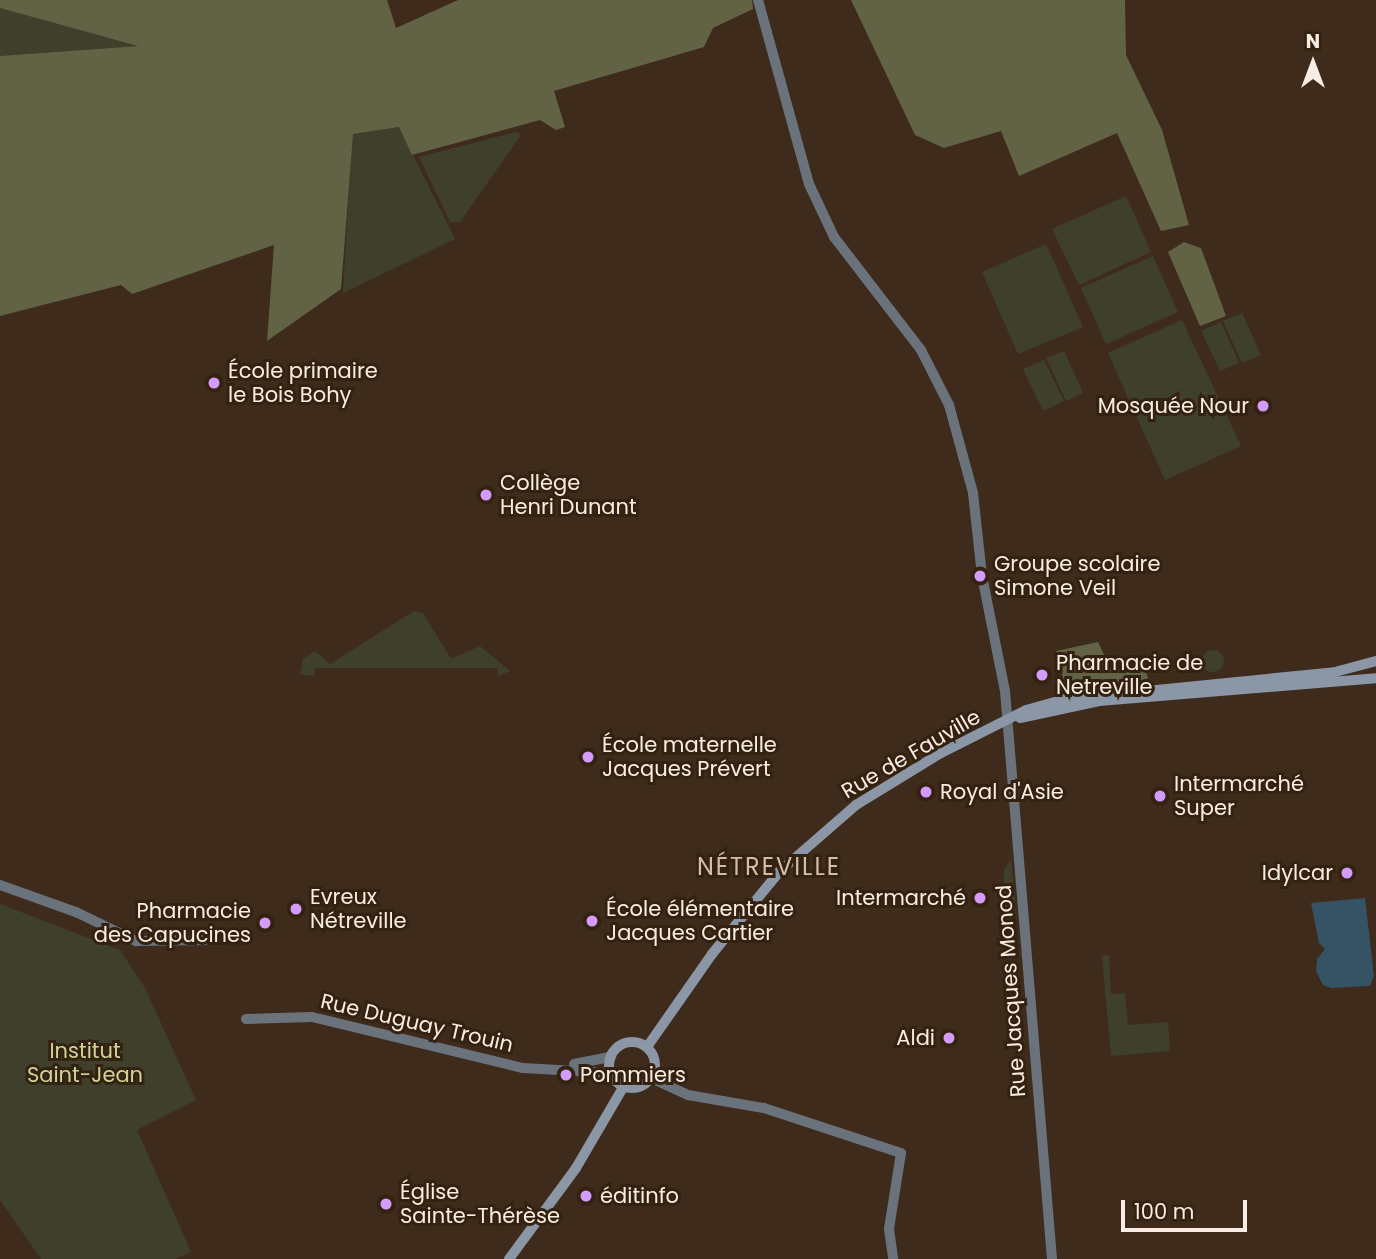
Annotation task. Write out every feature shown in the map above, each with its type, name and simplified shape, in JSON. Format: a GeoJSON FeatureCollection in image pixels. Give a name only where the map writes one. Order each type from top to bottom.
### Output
{"type":"FeatureCollection","features":[{"type":"Feature","properties":{"kind":"main road","name":"Rue de Fauville"},"geometry":{"type":"LineString","coordinates":[[647,1047],[712,954],[779,872],[856,804],[1007,720],[1026,710],[1077,697],[1335,672],[1376,661]]}},
{"type":"Feature","properties":{"kind":"main road","name":"Rue de Fauville"},"geometry":{"type":"LineString","coordinates":[[1007,720],[1099,701],[1376,678]]}},
{"type":"Feature","properties":{"kind":"main road"},"geometry":{"type":"LineString","coordinates":[[623,1044],[647,1047],[655,1062],[651,1078],[639,1087],[624,1086],[611,1073],[611,1057],[623,1044]]}},
{"type":"Feature","properties":{"kind":"main road"},"geometry":{"type":"LineString","coordinates":[[509,1259],[576,1168],[624,1086]]}},
{"type":"Feature","properties":{"kind":"street","name":"Rue Jacques Monod"},"geometry":{"type":"LineString","coordinates":[[758,0],[798,149],[823,215],[834,237],[921,350],[949,405],[978,518],[982,576],[1007,720],[1052,1259]]}},
{"type":"Feature","properties":{"kind":"street"},"geometry":{"type":"LineString","coordinates":[[0,886],[76,912],[136,941],[210,940]]}},
{"type":"Feature","properties":{"kind":"street","name":"Rue Duguay Trouin"},"geometry":{"type":"LineString","coordinates":[[246,1019],[312,1017],[536,1068],[611,1073]]}},
{"type":"Feature","properties":{"kind":"street","name":"Rue Duguay Trouin"},"geometry":{"type":"LineString","coordinates":[[536,1068],[611,1057]]}},
{"type":"Feature","properties":{"kind":"street"},"geometry":{"type":"LineString","coordinates":[[651,1078],[704,1099],[764,1108],[901,1153],[889,1229],[893,1259]]}},
{"type":"Feature","properties":{"kind":"green space"},"geometry":{"type":"Polygon","coordinates":[[[0,0],[387,0],[396,28],[458,0],[752,0],[753,9],[713,28],[704,47],[554,91],[565,127],[556,130],[540,120],[412,155],[399,127],[353,134],[341,289],[267,341],[274,245],[132,294],[121,285],[0,316],[0,56],[138,46],[0,8],[0,0]]]}},
{"type":"Feature","properties":{"kind":"green space"},"geometry":{"type":"Polygon","coordinates":[[[851,0],[1125,0],[1126,55],[1162,130],[1189,225],[1161,231],[1117,133],[1019,176],[1001,131],[944,148],[915,135],[851,0]]]}},
{"type":"Feature","properties":{"kind":"green space"},"geometry":{"type":"Polygon","coordinates":[[[0,8],[140,46],[0,56],[0,8]]]}},
{"type":"Feature","properties":{"kind":"green space"},"geometry":{"type":"Polygon","coordinates":[[[399,127],[455,239],[343,293],[352,134],[399,127]]]}},
{"type":"Feature","properties":{"kind":"green space"},"geometry":{"type":"Polygon","coordinates":[[[516,132],[521,135],[460,222],[450,222],[419,157],[516,132]]]}},
{"type":"Feature","properties":{"kind":"green space"},"geometry":{"type":"Polygon","coordinates":[[[1126,196],[1151,252],[1079,285],[1052,229],[1126,196]]]}},
{"type":"Feature","properties":{"kind":"green space"},"geometry":{"type":"Polygon","coordinates":[[[1184,242],[1201,248],[1226,316],[1200,326],[1168,252],[1184,242]]]}},
{"type":"Feature","properties":{"kind":"green space"},"geometry":{"type":"Polygon","coordinates":[[[1046,244],[1083,327],[1018,354],[982,272],[1046,244]]]}},
{"type":"Feature","properties":{"kind":"green space"},"geometry":{"type":"Polygon","coordinates":[[[1153,256],[1178,312],[1106,344],[1081,288],[1153,256]]]}},
{"type":"Feature","properties":{"kind":"green space"},"geometry":{"type":"Polygon","coordinates":[[[1242,313],[1261,355],[1242,363],[1223,321],[1242,313]]]}},
{"type":"Feature","properties":{"kind":"green space"},"geometry":{"type":"Polygon","coordinates":[[[1182,320],[1241,446],[1165,480],[1108,353],[1182,320]]]}},
{"type":"Feature","properties":{"kind":"green space"},"geometry":{"type":"Polygon","coordinates":[[[1221,322],[1239,363],[1220,371],[1201,331],[1221,322]]]}},
{"type":"Feature","properties":{"kind":"green space"},"geometry":{"type":"Polygon","coordinates":[[[1064,351],[1083,393],[1066,401],[1046,358],[1064,351]]]}},
{"type":"Feature","properties":{"kind":"green space"},"geometry":{"type":"Polygon","coordinates":[[[1044,360],[1064,401],[1043,411],[1023,369],[1044,360]]]}},
{"type":"Feature","properties":{"kind":"green space"},"geometry":{"type":"Polygon","coordinates":[[[414,611],[423,613],[451,659],[480,646],[510,671],[498,676],[497,668],[315,668],[314,676],[300,674],[303,659],[315,651],[330,664],[414,611]]]}},
{"type":"Feature","properties":{"kind":"green space"},"geometry":{"type":"Polygon","coordinates":[[[1098,642],[1111,670],[1144,666],[1148,678],[1143,684],[1066,689],[1056,651],[1098,642]]]}},
{"type":"Feature","properties":{"kind":"green space"},"geometry":{"type":"Polygon","coordinates":[[[1213,650],[1221,653],[1224,661],[1221,669],[1213,672],[1205,669],[1202,661],[1205,653],[1213,650]]]}},
{"type":"Feature","properties":{"kind":"green space"},"geometry":{"type":"Polygon","coordinates":[[[1011,859],[1016,913],[1008,924],[1004,920],[1004,870],[1011,859]]]}},
{"type":"Feature","properties":{"kind":"green space","name":"Institut Saint-Jean"},"geometry":{"type":"Polygon","coordinates":[[[0,904],[120,950],[145,988],[196,1100],[137,1130],[191,1252],[175,1259],[41,1259],[0,1200],[0,904]]]}},
{"type":"Feature","properties":{"kind":"green space"},"geometry":{"type":"Polygon","coordinates":[[[1109,955],[1111,994],[1125,993],[1128,1025],[1168,1022],[1170,1051],[1111,1056],[1102,956],[1109,955]]]}},
{"type":"Feature","properties":{"kind":"water"},"geometry":{"type":"Polygon","coordinates":[[[1365,898],[1374,976],[1370,986],[1331,988],[1323,985],[1316,971],[1317,959],[1325,949],[1319,943],[1311,903],[1365,898]]]}},
{"type":"Feature","properties":{"kind":"place","name":"École primaire le Bois Bohy"},"geometry":{"type":"Point","coordinates":[214,383]}},
{"type":"Feature","properties":{"kind":"place","name":"Mosquée Nour"},"geometry":{"type":"Point","coordinates":[1263,406]}},
{"type":"Feature","properties":{"kind":"place","name":"Collège Henri Dunant"},"geometry":{"type":"Point","coordinates":[486,495]}},
{"type":"Feature","properties":{"kind":"place","name":"Groupe scolaire Simone Veil"},"geometry":{"type":"Point","coordinates":[980,576]}},
{"type":"Feature","properties":{"kind":"place","name":"Pharmacie de Netreville"},"geometry":{"type":"Point","coordinates":[1042,675]}},
{"type":"Feature","properties":{"kind":"place","name":"École maternelle Jacques Prévert"},"geometry":{"type":"Point","coordinates":[588,757]}},
{"type":"Feature","properties":{"kind":"place","name":"Royal d'Asie"},"geometry":{"type":"Point","coordinates":[926,792]}},
{"type":"Feature","properties":{"kind":"place","name":"Intermarché Super"},"geometry":{"type":"Point","coordinates":[1160,796]}},
{"type":"Feature","properties":{"kind":"place","name":"Idylcar"},"geometry":{"type":"Point","coordinates":[1347,873]}},
{"type":"Feature","properties":{"kind":"place","name":"Intermarché"},"geometry":{"type":"Point","coordinates":[980,898]}},
{"type":"Feature","properties":{"kind":"place","name":"Evreux Nétreville"},"geometry":{"type":"Point","coordinates":[296,909]}},
{"type":"Feature","properties":{"kind":"place","name":"École élémentaire Jacques Cartier"},"geometry":{"type":"Point","coordinates":[592,921]}},
{"type":"Feature","properties":{"kind":"place","name":"Pharmacie des Capucines"},"geometry":{"type":"Point","coordinates":[265,923]}},
{"type":"Feature","properties":{"kind":"place","name":"Aldi"},"geometry":{"type":"Point","coordinates":[949,1038]}},
{"type":"Feature","properties":{"kind":"place","name":"Pommiers"},"geometry":{"type":"Point","coordinates":[566,1075]}},
{"type":"Feature","properties":{"kind":"place","name":"éditinfo"},"geometry":{"type":"Point","coordinates":[586,1196]}},
{"type":"Feature","properties":{"kind":"place","name":"Église Sainte-Thérèse"},"geometry":{"type":"Point","coordinates":[386,1204]}},
{"type":"Feature","properties":{"kind":"district","name":"NÉTREVILLE"},"geometry":{"type":"Point","coordinates":[769,867]}}]}
